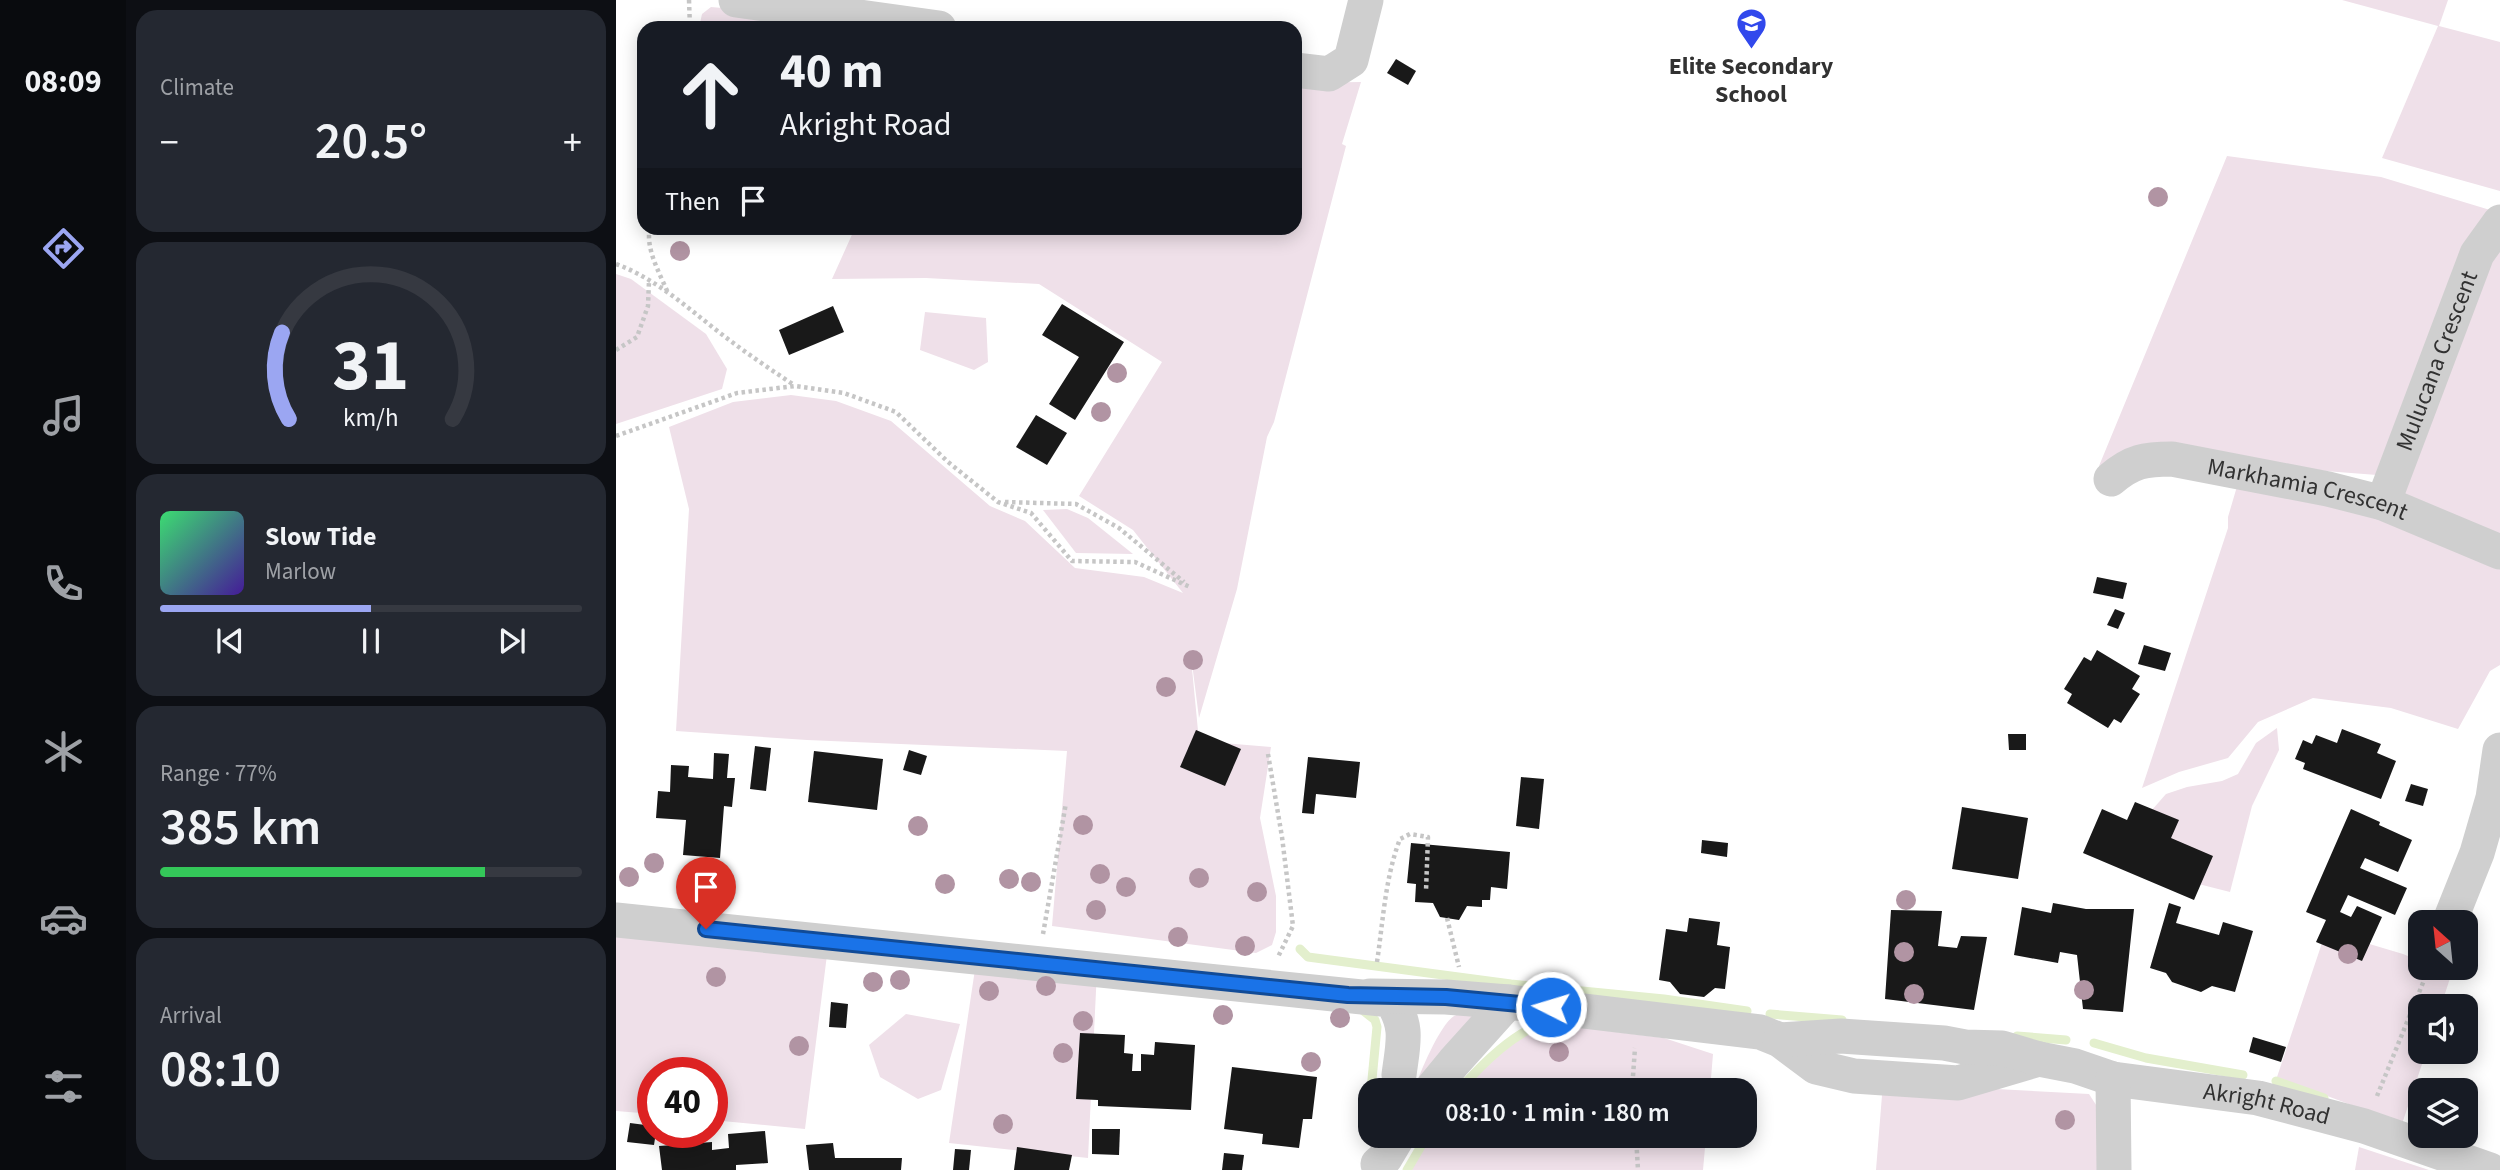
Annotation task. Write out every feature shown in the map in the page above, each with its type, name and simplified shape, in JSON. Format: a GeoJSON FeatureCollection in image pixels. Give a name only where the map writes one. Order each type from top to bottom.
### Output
{"type":"FeatureCollection","features":[{"type":"Feature","properties":{"kind":"street"},"geometry":{"type":"LineString","coordinates":[[736,0],[888,21]]}},
{"type":"Feature","properties":{"kind":"street"},"geometry":{"type":"LineString","coordinates":[[1302,71],[1329,74],[1351,60],[1366,0]]}},
{"type":"Feature","properties":{"kind":"street","name":"Mulucana Crescent"},"geometry":{"type":"LineString","coordinates":[[2383,503],[2477,254],[2500,222]]}},
{"type":"Feature","properties":{"kind":"street","name":"Markhamia Crescent"},"geometry":{"type":"LineString","coordinates":[[2111,479],[2125,466],[2148,459],[2172,460],[2328,489],[2383,503],[2500,552]]}},
{"type":"Feature","properties":{"kind":"street"},"geometry":{"type":"LineString","coordinates":[[2454,910],[2477,853],[2490,809],[2500,750]]}},
{"type":"Feature","properties":{"kind":"street"},"geometry":{"type":"LineString","coordinates":[[616,920],[1391,1000],[1399,1013],[1404,1031],[1397,1078]]}},
{"type":"Feature","properties":{"kind":"street"},"geometry":{"type":"LineString","coordinates":[[1356,995],[1453,984],[1508,1002],[1637,1019]]}},
{"type":"Feature","properties":{"kind":"street"},"geometry":{"type":"LineString","coordinates":[[1398,1078],[1453,984]]}},
{"type":"Feature","properties":{"kind":"street"},"geometry":{"type":"LineString","coordinates":[[1441,1078],[1508,1002]]}},
{"type":"Feature","properties":{"kind":"street","name":"Akright Road"},"geometry":{"type":"LineString","coordinates":[[1637,1019],[1760,1032],[1780,1040],[1815,1036],[1882,1038],[2002,1048],[2075,1066],[2113,1079],[2258,1098],[2364,1126],[2490,1170]]}},
{"type":"Feature","properties":{"kind":"street"},"geometry":{"type":"LineString","coordinates":[[2113,1079],[2114,1170]]}},
{"type":"Feature","properties":{"kind":"street"},"geometry":{"type":"LineString","coordinates":[[1378,1157],[1385,1158],[1391,1148]]}},
{"type":"Feature","properties":{"kind":"path"},"geometry":{"type":"LineString","coordinates":[[689,0],[690,21]]}},
{"type":"Feature","properties":{"kind":"path"},"geometry":{"type":"LineString","coordinates":[[649,235],[657,268],[668,293]]}},
{"type":"Feature","properties":{"kind":"path"},"geometry":{"type":"LineString","coordinates":[[616,264],[634,271],[668,293],[795,386]]}},
{"type":"Feature","properties":{"kind":"path"},"geometry":{"type":"LineString","coordinates":[[616,350],[637,337],[648,306],[649,281]]}},
{"type":"Feature","properties":{"kind":"path"},"geometry":{"type":"LineString","coordinates":[[616,436],[737,393],[795,386],[844,393],[895,412],[948,462],[998,502],[1031,513],[1072,561],[1135,562],[1190,587],[1119,528],[1076,504],[998,502]]}},
{"type":"Feature","properties":{"kind":"path"},"geometry":{"type":"LineString","coordinates":[[1263,986],[1293,926],[1268,754]]}},
{"type":"Feature","properties":{"kind":"path"},"geometry":{"type":"LineString","coordinates":[[1038,963],[1066,803]]}},
{"type":"Feature","properties":{"kind":"path"},"geometry":{"type":"LineString","coordinates":[[1377,962],[1395,851],[1400,839],[1410,834],[1428,837],[1426,891]]}},
{"type":"Feature","properties":{"kind":"path"},"geometry":{"type":"LineString","coordinates":[[1447,918],[1453,984]]}},
{"type":"Feature","properties":{"kind":"path"},"geometry":{"type":"LineString","coordinates":[[2364,1126],[2424,980]]}},
{"type":"Feature","properties":{"kind":"path"},"geometry":{"type":"LineString","coordinates":[[1633,1078],[1637,1019]]}},
{"type":"Feature","properties":{"kind":"path"},"geometry":{"type":"LineString","coordinates":[[1637,1148],[1638,1170]]}},
{"type":"Feature","properties":{"kind":"shaded area"},"geometry":{"type":"Polygon","coordinates":[[[2342,0],[2448,0],[2439,26],[2500,42],[2500,191],[2382,158],[2438,26],[2342,0]]]}},
{"type":"Feature","properties":{"kind":"shaded area"},"geometry":{"type":"Polygon","coordinates":[[[711,7],[816,21],[700,21],[702,14],[711,7]]]}},
{"type":"Feature","properties":{"kind":"shaded area"},"geometry":{"type":"Polygon","coordinates":[[[1361,82],[1342,144],[1346,146],[1274,422],[1267,437],[1237,589],[1199,718],[1190,648],[1199,741],[1271,747],[1260,818],[1276,896],[1276,932],[1272,945],[1256,953],[1052,926],[1067,751],[807,740],[676,731],[689,509],[669,427],[733,402],[791,395],[836,401],[891,421],[990,506],[1025,521],[1075,568],[1144,577],[1183,593],[1133,530],[1079,496],[1162,362],[1039,284],[926,278],[832,279],[852,235],[1302,235],[1302,83],[1361,82]]]}},
{"type":"Feature","properties":{"kind":"shaded area"},"geometry":{"type":"Polygon","coordinates":[[[2227,156],[2381,177],[2500,213],[2500,547],[2432,513],[2377,475],[2325,471],[2149,448],[2099,466],[2227,156]]]}},
{"type":"Feature","properties":{"kind":"shaded area"},"geometry":{"type":"Polygon","coordinates":[[[616,274],[631,279],[706,334],[727,369],[722,389],[616,424],[616,274]]]}},
{"type":"Feature","properties":{"kind":"shaded area"},"geometry":{"type":"Polygon","coordinates":[[[925,312],[986,318],[988,362],[974,370],[920,350],[925,312]]]}},
{"type":"Feature","properties":{"kind":"shaded area"},"geometry":{"type":"Polygon","coordinates":[[[2238,483],[2308,487],[2500,567],[2500,665],[2490,671],[2458,729],[2391,708],[2313,698],[2258,722],[2228,758],[2179,772],[2142,788],[2228,528],[2228,517],[2238,483]]]}},
{"type":"Feature","properties":{"kind":"shaded area"},"geometry":{"type":"Polygon","coordinates":[[[1067,509],[1088,518],[1133,554],[1076,553],[1043,510],[1067,509]]]}},
{"type":"Feature","properties":{"kind":"shaded area"},"geometry":{"type":"Polygon","coordinates":[[[2277,728],[2279,750],[2252,806],[2230,892],[2167,876],[2152,810],[2166,794],[2222,781],[2238,774],[2256,743],[2277,728]]]}},
{"type":"Feature","properties":{"kind":"shaded area"},"geometry":{"type":"Polygon","coordinates":[[[616,917],[829,939],[805,1129],[728,1122],[728,1057],[637,1057],[637,1113],[616,1111],[616,917]]]}},
{"type":"Feature","properties":{"kind":"shaded area"},"geometry":{"type":"Polygon","coordinates":[[[2326,931],[2408,956],[2408,980],[2449,980],[2445,994],[2408,994],[2408,1064],[2422,1064],[2417,1078],[2408,1078],[2408,1106],[2402,1124],[2277,1077],[2326,931]]]}},
{"type":"Feature","properties":{"kind":"shaded area"},"geometry":{"type":"Polygon","coordinates":[[[977,956],[1097,970],[1088,1158],[949,1143],[977,956]]]}},
{"type":"Feature","properties":{"kind":"shaded area"},"geometry":{"type":"Polygon","coordinates":[[[1465,1013],[1473,1017],[1426,1078],[1419,1078],[1442,1029],[1454,1016],[1465,1013]]]}},
{"type":"Feature","properties":{"kind":"shaded area"},"geometry":{"type":"Polygon","coordinates":[[[906,1014],[960,1024],[941,1090],[918,1099],[880,1077],[869,1045],[906,1014]]]}},
{"type":"Feature","properties":{"kind":"shaded area"},"geometry":{"type":"Polygon","coordinates":[[[1538,1022],[1664,1038],[1713,1054],[1711,1078],[1468,1078],[1510,1040],[1538,1022]]]}},
{"type":"Feature","properties":{"kind":"shaded area"},"geometry":{"type":"Polygon","coordinates":[[[1883,1083],[2089,1094],[2100,1111],[2100,1170],[1876,1170],[1883,1083]]]}},
{"type":"Feature","properties":{"kind":"shaded area"},"geometry":{"type":"Polygon","coordinates":[[[2359,1147],[2429,1170],[2355,1170],[2359,1147]]]}},
{"type":"Feature","properties":{"kind":"shaded area"},"geometry":{"type":"Polygon","coordinates":[[[1419,1148],[1705,1148],[1703,1170],[1406,1170],[1419,1148]]]}},
{"type":"Feature","properties":{"kind":"building"},"geometry":{"type":"Polygon","coordinates":[[[1396,59],[1416,71],[1408,85],[1387,73],[1396,59]]]}},
{"type":"Feature","properties":{"kind":"building"},"geometry":{"type":"Polygon","coordinates":[[[1062,304],[1124,342],[1075,420],[1049,404],[1079,357],[1042,335],[1062,304]]]}},
{"type":"Feature","properties":{"kind":"building"},"geometry":{"type":"Polygon","coordinates":[[[833,306],[844,332],[789,355],[779,330],[833,306]]]}},
{"type":"Feature","properties":{"kind":"building"},"geometry":{"type":"Polygon","coordinates":[[[1036,415],[1067,433],[1047,465],[1016,447],[1036,415]]]}},
{"type":"Feature","properties":{"kind":"building"},"geometry":{"type":"Polygon","coordinates":[[[2097,577],[2127,583],[2123,599],[2093,593],[2097,577]]]}},
{"type":"Feature","properties":{"kind":"building"},"geometry":{"type":"Polygon","coordinates":[[[2115,609],[2125,613],[2118,629],[2107,625],[2115,609]]]}},
{"type":"Feature","properties":{"kind":"building"},"geometry":{"type":"Polygon","coordinates":[[[2144,645],[2171,653],[2165,671],[2138,664],[2144,645]]]}},
{"type":"Feature","properties":{"kind":"building"},"geometry":{"type":"Polygon","coordinates":[[[2097,650],[2140,676],[2132,689],[2140,694],[2121,723],[2114,719],[2108,728],[2067,703],[2072,694],[2064,689],[2084,657],[2091,661],[2097,650]]]}},
{"type":"Feature","properties":{"kind":"building"},"geometry":{"type":"Polygon","coordinates":[[[2342,729],[2381,744],[2377,753],[2396,761],[2381,799],[2303,769],[2305,763],[2295,759],[2303,740],[2312,744],[2316,735],[2337,743],[2342,729]]]}},
{"type":"Feature","properties":{"kind":"building"},"geometry":{"type":"Polygon","coordinates":[[[1196,730],[1241,749],[1225,786],[1180,767],[1196,730]]]}},
{"type":"Feature","properties":{"kind":"building"},"geometry":{"type":"Polygon","coordinates":[[[2008,734],[2026,734],[2026,750],[2009,750],[2008,734]]]}},
{"type":"Feature","properties":{"kind":"building"},"geometry":{"type":"Polygon","coordinates":[[[755,746],[771,748],[766,791],[750,789],[755,746]]]}},
{"type":"Feature","properties":{"kind":"building"},"geometry":{"type":"Polygon","coordinates":[[[909,750],[927,756],[921,775],[903,770],[909,750]]]}},
{"type":"Feature","properties":{"kind":"building"},"geometry":{"type":"Polygon","coordinates":[[[814,751],[883,759],[877,810],[808,802],[814,751]]]}},
{"type":"Feature","properties":{"kind":"building"},"geometry":{"type":"Polygon","coordinates":[[[714,753],[729,754],[727,778],[735,778],[732,807],[724,806],[720,858],[683,855],[686,820],[656,818],[658,791],[670,792],[671,765],[689,766],[688,777],[713,779],[714,753]]]}},
{"type":"Feature","properties":{"kind":"building"},"geometry":{"type":"Polygon","coordinates":[[[1308,757],[1360,762],[1356,798],[1316,794],[1314,814],[1302,813],[1308,757]]]}},
{"type":"Feature","properties":{"kind":"building"},"geometry":{"type":"Polygon","coordinates":[[[1521,777],[1544,779],[1539,829],[1516,826],[1521,777]]]}},
{"type":"Feature","properties":{"kind":"building"},"geometry":{"type":"Polygon","coordinates":[[[2411,784],[2428,789],[2423,806],[2405,801],[2411,784]]]}},
{"type":"Feature","properties":{"kind":"building"},"geometry":{"type":"Polygon","coordinates":[[[2135,802],[2179,820],[2171,838],[2213,856],[2194,900],[2083,853],[2102,809],[2127,820],[2135,802]]]}},
{"type":"Feature","properties":{"kind":"building"},"geometry":{"type":"Polygon","coordinates":[[[1962,807],[2028,818],[2018,879],[1952,869],[1962,807]]]}},
{"type":"Feature","properties":{"kind":"building"},"geometry":{"type":"Polygon","coordinates":[[[2351,809],[2412,840],[2398,872],[2365,858],[2360,868],[2407,888],[2395,915],[2348,895],[2340,912],[2351,917],[2357,906],[2382,917],[2362,961],[2316,942],[2326,920],[2306,912],[2351,809]]]}},
{"type":"Feature","properties":{"kind":"building"},"geometry":{"type":"Polygon","coordinates":[[[1702,840],[1728,843],[1727,857],[1701,853],[1702,840]]]}},
{"type":"Feature","properties":{"kind":"building"},"geometry":{"type":"Polygon","coordinates":[[[1411,843],[1510,852],[1507,889],[1491,887],[1490,900],[1482,900],[1482,907],[1467,906],[1459,920],[1440,917],[1433,903],[1415,902],[1416,884],[1407,883],[1411,843]]]}},
{"type":"Feature","properties":{"kind":"building"},"geometry":{"type":"Polygon","coordinates":[[[2053,903],[2086,909],[2134,909],[2123,1012],[2083,1009],[2077,955],[2060,952],[2058,963],[2014,955],[2022,907],[2051,913],[2053,903]]]}},
{"type":"Feature","properties":{"kind":"building"},"geometry":{"type":"Polygon","coordinates":[[[2169,903],[2181,907],[2176,923],[2219,935],[2223,922],[2253,931],[2235,992],[2212,986],[2201,992],[2172,982],[2166,973],[2150,968],[2169,903]]]}},
{"type":"Feature","properties":{"kind":"building"},"geometry":{"type":"Polygon","coordinates":[[[1891,910],[1942,911],[1938,946],[1957,948],[1961,936],[1987,937],[1974,1010],[1885,999],[1891,910]]]}},
{"type":"Feature","properties":{"kind":"building"},"geometry":{"type":"Polygon","coordinates":[[[1689,918],[1720,922],[1717,945],[1730,947],[1725,989],[1715,988],[1704,997],[1680,994],[1670,982],[1659,980],[1666,929],[1687,932],[1689,918]]]}},
{"type":"Feature","properties":{"kind":"building"},"geometry":{"type":"Polygon","coordinates":[[[831,1002],[848,1004],[846,1028],[829,1027],[831,1002]]]}},
{"type":"Feature","properties":{"kind":"building"},"geometry":{"type":"Polygon","coordinates":[[[1080,1033],[1125,1035],[1124,1053],[1133,1054],[1132,1071],[1141,1071],[1141,1054],[1154,1055],[1155,1042],[1195,1045],[1191,1110],[1098,1106],[1098,1100],[1076,1099],[1080,1033]]]}},
{"type":"Feature","properties":{"kind":"building"},"geometry":{"type":"Polygon","coordinates":[[[2253,1037],[2286,1047],[2281,1062],[2249,1052],[2253,1037]]]}},
{"type":"Feature","properties":{"kind":"building"},"geometry":{"type":"Polygon","coordinates":[[[1232,1067],[1317,1077],[1312,1119],[1303,1119],[1299,1148],[1262,1144],[1263,1134],[1224,1129],[1232,1067]]]}},
{"type":"Feature","properties":{"kind":"building"},"geometry":{"type":"Polygon","coordinates":[[[630,1123],[637,1124],[637,1143],[627,1142],[630,1123]]]}},
{"type":"Feature","properties":{"kind":"building"},"geometry":{"type":"Polygon","coordinates":[[[1092,1129],[1120,1129],[1119,1155],[1092,1154],[1092,1129]]]}},
{"type":"Feature","properties":{"kind":"building"},"geometry":{"type":"Polygon","coordinates":[[[765,1131],[768,1163],[736,1165],[736,1170],[662,1170],[659,1148],[729,1148],[728,1134],[765,1131]]]}},
{"type":"Feature","properties":{"kind":"building"},"geometry":{"type":"Polygon","coordinates":[[[833,1143],[835,1158],[902,1158],[901,1170],[809,1170],[806,1145],[833,1143]]]}},
{"type":"Feature","properties":{"kind":"building"},"geometry":{"type":"Polygon","coordinates":[[[1017,1147],[1072,1155],[1069,1170],[1014,1170],[1017,1147]]]}},
{"type":"Feature","properties":{"kind":"building"},"geometry":{"type":"Polygon","coordinates":[[[955,1149],[971,1150],[969,1170],[953,1170],[955,1149]]]}},
{"type":"Feature","properties":{"kind":"building"},"geometry":{"type":"Polygon","coordinates":[[[1224,1153],[1244,1155],[1242,1170],[1222,1170],[1224,1153]]]}},
{"type":"Feature","properties":{"kind":"waterway"},"geometry":{"type":"LineString","coordinates":[[1300,949],[1308,957],[1747,1011]]}},
{"type":"Feature","properties":{"kind":"waterway"},"geometry":{"type":"LineString","coordinates":[[1361,1009],[1375,1020],[1377,1027],[1372,1078]]}},
{"type":"Feature","properties":{"kind":"waterway"},"geometry":{"type":"LineString","coordinates":[[1770,1014],[1842,1020]]}},
{"type":"Feature","properties":{"kind":"waterway"},"geometry":{"type":"LineString","coordinates":[[1471,1078],[1512,1040],[1550,1020]]}},
{"type":"Feature","properties":{"kind":"waterway"},"geometry":{"type":"LineString","coordinates":[[2017,1036],[2066,1040]]}},
{"type":"Feature","properties":{"kind":"waterway"},"geometry":{"type":"LineString","coordinates":[[2094,1043],[2146,1058],[2243,1075]]}},
{"type":"Feature","properties":{"kind":"waterway"},"geometry":{"type":"LineString","coordinates":[[2276,1081],[2324,1098]]}},
{"type":"Feature","properties":{"kind":"waterway"},"geometry":{"type":"LineString","coordinates":[[1407,1170],[1420,1148]]}},
{"type":"Feature","properties":{"kind":"place","name":"Elite Secondary School"},"geometry":{"type":"Point","coordinates":[1751,51]}},
{"type":"Feature","properties":{"kind":"route"},"geometry":{"type":"LineString","coordinates":[[706,929],[1348,995],[1446,997],[1551,1007]]}}]}
